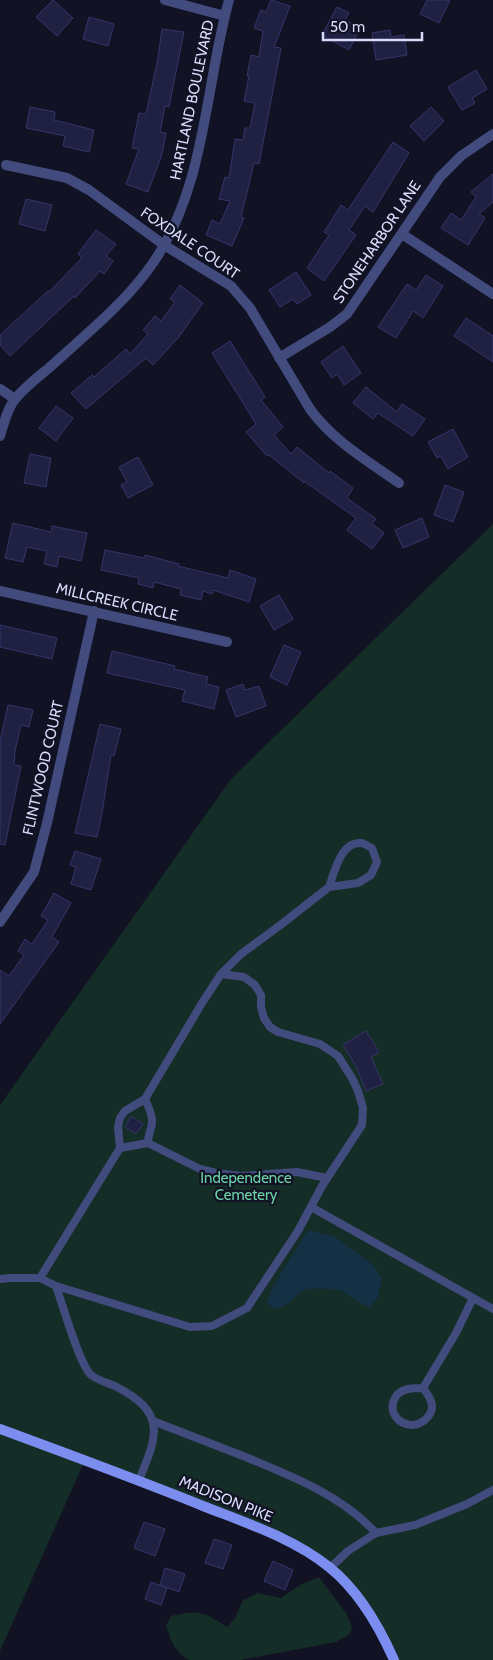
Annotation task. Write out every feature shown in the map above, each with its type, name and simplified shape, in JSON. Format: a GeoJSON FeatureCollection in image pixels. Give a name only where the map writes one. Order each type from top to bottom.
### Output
{"type":"FeatureCollection","features":[{"type":"Feature","properties":{"kind":"main road","name":"MADISON PIKE"},"geometry":{"type":"LineString","coordinates":[[0,1429],[139,1480],[258,1528],[297,1547],[330,1568],[348,1584],[372,1616],[394,1660]]}},
{"type":"Feature","properties":{"kind":"street"},"geometry":{"type":"LineString","coordinates":[[165,0],[225,16]]}},
{"type":"Feature","properties":{"kind":"street","name":"HARTLAND BOULEVARD"},"geometry":{"type":"LineString","coordinates":[[0,436],[4,421],[15,399],[118,305],[136,286],[164,245],[184,204],[193,175],[229,0]]}},
{"type":"Feature","properties":{"kind":"street","name":"STONEHARBOR LANE"},"geometry":{"type":"LineString","coordinates":[[279,358],[330,328],[347,314],[440,177],[461,156],[493,134]]}},
{"type":"Feature","properties":{"kind":"street","name":"FOXDALE COURT"},"geometry":{"type":"LineString","coordinates":[[6,165],[67,178],[89,190],[164,245],[231,286],[250,308],[320,423],[332,434],[399,483]]}},
{"type":"Feature","properties":{"kind":"street"},"geometry":{"type":"LineString","coordinates":[[402,234],[493,294]]}},
{"type":"Feature","properties":{"kind":"street"},"geometry":{"type":"LineString","coordinates":[[0,389],[15,399]]}},
{"type":"Feature","properties":{"kind":"street","name":"MILLCREEK CIRCLE"},"geometry":{"type":"LineString","coordinates":[[0,591],[227,642]]}},
{"type":"Feature","properties":{"kind":"street","name":"FLINTWOOD COURT"},"geometry":{"type":"LineString","coordinates":[[0,922],[34,872],[47,823],[94,612]]}},
{"type":"Feature","properties":{"kind":"lane"},"geometry":{"type":"LineString","coordinates":[[40,1278],[120,1148],[118,1127],[120,1118],[125,1111],[145,1099],[221,974],[241,954],[329,886],[342,853],[352,845],[361,843],[372,848],[377,862],[371,875],[358,883],[329,886]]}},
{"type":"Feature","properties":{"kind":"lane"},"geometry":{"type":"LineString","coordinates":[[0,1279],[40,1278],[56,1286],[190,1327],[212,1326],[247,1308],[298,1231],[328,1178],[362,1125],[363,1108],[352,1078],[338,1056],[320,1044],[278,1032],[270,1027],[263,1012],[261,995],[255,985],[244,977],[221,974]]}},
{"type":"Feature","properties":{"kind":"lane"},"geometry":{"type":"LineString","coordinates":[[145,1099],[152,1123],[148,1133],[148,1143]]}},
{"type":"Feature","properties":{"kind":"lane"},"geometry":{"type":"LineString","coordinates":[[120,1148],[148,1143],[200,1169],[216,1173],[241,1176],[297,1172],[328,1178]]}},
{"type":"Feature","properties":{"kind":"lane"},"geometry":{"type":"LineString","coordinates":[[311,1208],[493,1309]]}},
{"type":"Feature","properties":{"kind":"lane"},"geometry":{"type":"LineString","coordinates":[[56,1286],[82,1361],[91,1375],[117,1387],[147,1407],[153,1421],[155,1436],[148,1460],[139,1480]]}},
{"type":"Feature","properties":{"kind":"lane"},"geometry":{"type":"LineString","coordinates":[[423,1388],[456,1333],[473,1298]]}},
{"type":"Feature","properties":{"kind":"lane"},"geometry":{"type":"LineString","coordinates":[[409,1388],[423,1388],[430,1396],[432,1406],[428,1416],[421,1423],[412,1425],[401,1421],[394,1414],[392,1404],[397,1394],[409,1388]]}},
{"type":"Feature","properties":{"kind":"lane"},"geometry":{"type":"LineString","coordinates":[[153,1421],[274,1468],[327,1494],[362,1518],[376,1533]]}},
{"type":"Feature","properties":{"kind":"lane"},"geometry":{"type":"LineString","coordinates":[[330,1568],[348,1551],[376,1533],[415,1525],[467,1504],[493,1490]]}},
{"type":"Feature","properties":{"kind":"green space","name":"Independence Cemetery"},"geometry":{"type":"Polygon","coordinates":[[[493,524],[493,1660],[394,1660],[348,1584],[297,1547],[85,1460],[0,1651],[0,1105],[231,779],[493,524]]]}},
{"type":"Feature","properties":{"kind":"green space"},"geometry":{"type":"Polygon","coordinates":[[[319,1577],[346,1613],[352,1627],[350,1634],[336,1642],[240,1660],[190,1660],[177,1650],[166,1626],[171,1616],[200,1613],[227,1627],[235,1618],[243,1600],[258,1593],[281,1598],[300,1585],[319,1577]]]}},
{"type":"Feature","properties":{"kind":"water"},"geometry":{"type":"Polygon","coordinates":[[[308,1230],[335,1237],[372,1264],[382,1279],[378,1297],[370,1307],[361,1304],[339,1290],[324,1289],[302,1291],[289,1303],[279,1308],[267,1304],[271,1290],[308,1230]]]}},
{"type":"Feature","properties":{"kind":"building"},"geometry":{"type":"Polygon","coordinates":[[[53,0],[73,18],[57,36],[36,17],[53,0]]]}},
{"type":"Feature","properties":{"kind":"building"},"geometry":{"type":"Polygon","coordinates":[[[271,0],[290,6],[274,47],[281,48],[259,164],[254,163],[241,217],[244,218],[232,246],[206,235],[212,220],[220,224],[230,201],[219,199],[225,177],[229,178],[235,139],[243,140],[245,128],[250,128],[255,103],[244,101],[249,76],[247,76],[251,55],[259,57],[263,31],[254,28],[261,10],[266,12],[271,0]]]}},
{"type":"Feature","properties":{"kind":"building"},"geometry":{"type":"Polygon","coordinates":[[[427,0],[450,0],[439,23],[420,14],[427,0]]]}},
{"type":"Feature","properties":{"kind":"building"},"geometry":{"type":"Polygon","coordinates":[[[337,7],[349,13],[345,20],[360,28],[349,50],[322,35],[337,7]]]}},
{"type":"Feature","properties":{"kind":"building"},"geometry":{"type":"Polygon","coordinates":[[[89,17],[114,24],[108,46],[83,39],[89,17]]]}},
{"type":"Feature","properties":{"kind":"building"},"geometry":{"type":"Polygon","coordinates":[[[162,29],[184,32],[169,107],[165,106],[160,132],[166,133],[162,154],[148,192],[126,184],[139,149],[132,148],[139,113],[146,114],[162,29]]]}},
{"type":"Feature","properties":{"kind":"building"},"geometry":{"type":"Polygon","coordinates":[[[390,30],[391,37],[404,35],[407,55],[376,60],[372,33],[390,30]]]}},
{"type":"Feature","properties":{"kind":"building"},"geometry":{"type":"Polygon","coordinates":[[[476,70],[487,89],[472,98],[475,103],[462,110],[448,87],[476,70]]]}},
{"type":"Feature","properties":{"kind":"building"},"geometry":{"type":"Polygon","coordinates":[[[30,107],[55,112],[54,120],[94,130],[89,152],[63,146],[65,136],[26,128],[30,107]]]}},
{"type":"Feature","properties":{"kind":"building"},"geometry":{"type":"Polygon","coordinates":[[[431,107],[444,121],[424,141],[410,126],[431,107]]]}},
{"type":"Feature","properties":{"kind":"building"},"geometry":{"type":"Polygon","coordinates":[[[393,142],[409,153],[373,212],[365,206],[349,230],[356,235],[324,281],[307,268],[329,235],[324,232],[341,205],[348,210],[393,142]]]}},
{"type":"Feature","properties":{"kind":"building"},"geometry":{"type":"Polygon","coordinates":[[[493,174],[493,202],[479,214],[485,218],[468,245],[441,228],[451,213],[461,220],[476,197],[471,192],[493,174]]]}},
{"type":"Feature","properties":{"kind":"building"},"geometry":{"type":"Polygon","coordinates":[[[26,199],[52,205],[45,231],[19,224],[26,199]]]}},
{"type":"Feature","properties":{"kind":"building"},"geometry":{"type":"Polygon","coordinates":[[[96,230],[116,244],[106,256],[113,261],[104,274],[100,271],[75,298],[74,296],[10,356],[0,345],[0,335],[49,292],[82,258],[78,254],[96,230]]]}},
{"type":"Feature","properties":{"kind":"building"},"geometry":{"type":"Polygon","coordinates":[[[296,272],[311,295],[297,304],[293,299],[280,307],[269,290],[296,272]]]}},
{"type":"Feature","properties":{"kind":"building"},"geometry":{"type":"Polygon","coordinates":[[[426,275],[443,286],[423,318],[413,311],[396,338],[378,327],[407,284],[416,290],[426,275]]]}},
{"type":"Feature","properties":{"kind":"building"},"geometry":{"type":"Polygon","coordinates":[[[180,285],[203,303],[178,338],[153,365],[146,358],[86,409],[71,393],[92,375],[94,377],[126,349],[130,354],[148,334],[143,330],[155,316],[161,321],[175,302],[170,299],[180,285]]]}},
{"type":"Feature","properties":{"kind":"building"},"geometry":{"type":"Polygon","coordinates":[[[466,318],[493,336],[493,362],[454,336],[466,318]]]}},
{"type":"Feature","properties":{"kind":"building"},"geometry":{"type":"Polygon","coordinates":[[[230,341],[265,397],[261,400],[283,427],[274,435],[291,454],[297,447],[329,473],[330,471],[353,488],[347,498],[376,519],[372,524],[384,533],[372,549],[347,530],[356,518],[304,481],[304,483],[269,455],[267,456],[246,432],[256,424],[212,353],[230,341]]]}},
{"type":"Feature","properties":{"kind":"building"},"geometry":{"type":"Polygon","coordinates":[[[343,346],[361,373],[344,385],[337,374],[332,378],[321,362],[343,346]]]}},
{"type":"Feature","properties":{"kind":"building"},"geometry":{"type":"Polygon","coordinates":[[[366,387],[397,412],[402,404],[425,419],[413,436],[378,413],[373,419],[353,403],[366,387]]]}},
{"type":"Feature","properties":{"kind":"building"},"geometry":{"type":"Polygon","coordinates":[[[56,406],[73,418],[56,441],[39,428],[56,406]]]}},
{"type":"Feature","properties":{"kind":"building"},"geometry":{"type":"Polygon","coordinates":[[[453,429],[468,457],[448,469],[441,456],[437,458],[428,442],[453,429]]]}},
{"type":"Feature","properties":{"kind":"building"},"geometry":{"type":"Polygon","coordinates":[[[30,454],[51,458],[46,487],[24,483],[30,454]]]}},
{"type":"Feature","properties":{"kind":"building"},"geometry":{"type":"Polygon","coordinates":[[[138,457],[153,485],[128,498],[121,485],[127,482],[119,467],[138,457]]]}},
{"type":"Feature","properties":{"kind":"building"},"geometry":{"type":"Polygon","coordinates":[[[445,485],[464,492],[453,522],[434,515],[445,485]]]}},
{"type":"Feature","properties":{"kind":"building"},"geometry":{"type":"Polygon","coordinates":[[[422,518],[429,537],[403,548],[395,530],[422,518]]]}},
{"type":"Feature","properties":{"kind":"building"},"geometry":{"type":"Polygon","coordinates":[[[13,523],[51,532],[52,526],[87,533],[81,561],[59,556],[57,567],[44,564],[47,551],[27,547],[23,562],[5,558],[13,523]]]}},
{"type":"Feature","properties":{"kind":"building"},"geometry":{"type":"Polygon","coordinates":[[[105,550],[144,558],[145,555],[179,564],[178,566],[228,578],[230,570],[256,579],[249,602],[213,590],[212,594],[203,591],[201,600],[180,595],[181,589],[154,582],[153,588],[138,584],[139,578],[101,570],[105,550]]]}},
{"type":"Feature","properties":{"kind":"building"},"geometry":{"type":"Polygon","coordinates":[[[279,595],[293,619],[274,630],[260,606],[279,595]]]}},
{"type":"Feature","properties":{"kind":"building"},"geometry":{"type":"Polygon","coordinates":[[[0,625],[57,638],[52,659],[0,647],[0,625]]]}},
{"type":"Feature","properties":{"kind":"building"},"geometry":{"type":"Polygon","coordinates":[[[284,645],[301,652],[287,685],[270,677],[284,645]]]}},
{"type":"Feature","properties":{"kind":"building"},"geometry":{"type":"Polygon","coordinates":[[[112,651],[175,666],[174,669],[208,677],[206,684],[219,687],[214,709],[182,701],[185,690],[107,673],[112,651]]]}},
{"type":"Feature","properties":{"kind":"building"},"geometry":{"type":"Polygon","coordinates":[[[243,684],[245,690],[259,686],[266,706],[236,717],[226,690],[243,684]]]}},
{"type":"Feature","properties":{"kind":"building"},"geometry":{"type":"Polygon","coordinates":[[[8,705],[33,710],[29,727],[21,725],[15,751],[14,765],[21,766],[5,845],[0,844],[0,741],[8,705]]]}},
{"type":"Feature","properties":{"kind":"building"},"geometry":{"type":"Polygon","coordinates":[[[100,724],[121,729],[114,756],[111,755],[97,837],[75,833],[100,724]]]}},
{"type":"Feature","properties":{"kind":"building"},"geometry":{"type":"Polygon","coordinates":[[[75,851],[101,859],[91,890],[71,884],[76,867],[70,865],[75,851]]]}},
{"type":"Feature","properties":{"kind":"building"},"geometry":{"type":"Polygon","coordinates":[[[54,893],[71,903],[52,937],[59,942],[0,1024],[0,970],[9,976],[24,955],[18,951],[25,939],[32,944],[48,920],[41,916],[54,893]]]}},
{"type":"Feature","properties":{"kind":"building"},"geometry":{"type":"Polygon","coordinates":[[[366,1031],[379,1052],[371,1057],[383,1084],[366,1091],[356,1066],[343,1045],[366,1031]]]}},
{"type":"Feature","properties":{"kind":"building"},"geometry":{"type":"Polygon","coordinates":[[[131,1116],[143,1124],[136,1134],[125,1127],[131,1116]]]}},
{"type":"Feature","properties":{"kind":"building"},"geometry":{"type":"Polygon","coordinates":[[[144,1522],[165,1529],[155,1556],[134,1548],[144,1522]]]}},
{"type":"Feature","properties":{"kind":"building"},"geometry":{"type":"Polygon","coordinates":[[[214,1539],[232,1545],[223,1569],[205,1563],[214,1539]]]}},
{"type":"Feature","properties":{"kind":"building"},"geometry":{"type":"Polygon","coordinates":[[[273,1561],[293,1570],[285,1590],[264,1581],[273,1561]]]}},
{"type":"Feature","properties":{"kind":"building"},"geometry":{"type":"Polygon","coordinates":[[[165,1568],[185,1574],[179,1592],[160,1585],[165,1568]]]}},
{"type":"Feature","properties":{"kind":"building"},"geometry":{"type":"Polygon","coordinates":[[[151,1582],[167,1588],[161,1605],[145,1599],[151,1582]]]}}]}
